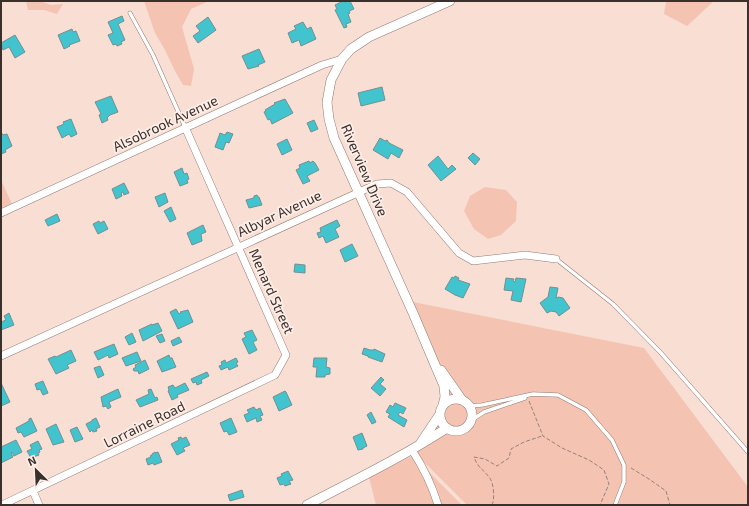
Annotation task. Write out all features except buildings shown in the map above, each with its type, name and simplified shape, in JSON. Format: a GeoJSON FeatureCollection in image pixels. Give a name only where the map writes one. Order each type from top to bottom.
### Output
{"type":"FeatureCollection","features":[{"type":"Feature","properties":{"kind":"street","name":"Riverview Drive"},"geometry":{"type":"LineString","coordinates":[[415,448],[440,414],[445,397],[444,386],[434,359],[334,138],[329,119],[327,102],[331,80],[342,59],[351,49],[369,37],[450,1]]}},
{"type":"Feature","properties":{"kind":"street","name":"Alsobrook Avenue"},"geometry":{"type":"LineString","coordinates":[[1,213],[322,65],[342,59]]}},
{"type":"Feature","properties":{"kind":"street","name":"Menard Street"},"geometry":{"type":"LineString","coordinates":[[185,127],[286,355]]}},
{"type":"Feature","properties":{"kind":"street","name":"Albyar Avenue"},"geometry":{"type":"LineString","coordinates":[[1,356],[376,184],[391,183],[407,192],[459,253],[473,261],[525,255],[556,259]]}},
{"type":"Feature","properties":{"kind":"street","name":"Lorraine Road"},"geometry":{"type":"LineString","coordinates":[[2,505],[275,375],[286,355]]}},
{"type":"Feature","properties":{"kind":"street","name":"Riverview Drive"},"geometry":{"type":"LineString","coordinates":[[434,359],[462,400],[470,406]]}},
{"type":"Feature","properties":{"kind":"street"},"geometry":{"type":"LineString","coordinates":[[443,405],[452,399],[462,400]]}},
{"type":"Feature","properties":{"kind":"street"},"geometry":{"type":"LineString","coordinates":[[440,414],[443,424],[447,428],[451,430],[461,430],[466,428],[472,420],[472,410],[470,406]]}},
{"type":"Feature","properties":{"kind":"street","name":"Riverview Drive"},"geometry":{"type":"LineString","coordinates":[[307,505],[415,448],[447,428]]}},
{"type":"Feature","properties":{"kind":"street"},"geometry":{"type":"LineString","coordinates":[[415,448],[438,505]]}},
{"type":"Feature","properties":{"kind":"street"},"geometry":{"type":"LineString","coordinates":[[33,491],[39,505]]}},
{"type":"Feature","properties":{"kind":"lane"},"geometry":{"type":"LineString","coordinates":[[130,13],[153,55],[185,127]]}},
{"type":"Feature","properties":{"kind":"lane"},"geometry":{"type":"LineString","coordinates":[[556,259],[613,304],[661,352],[748,452]]}},
{"type":"Feature","properties":{"kind":"lane"},"geometry":{"type":"LineString","coordinates":[[472,420],[484,412],[533,394]]}},
{"type":"Feature","properties":{"kind":"lane"},"geometry":{"type":"LineString","coordinates":[[470,406],[482,405],[533,394],[558,395],[586,410],[612,440],[624,465],[624,482],[615,505]]}},
{"type":"Feature","properties":{"kind":"path"},"geometry":{"type":"LineString","coordinates":[[528,397],[543,436],[562,448],[589,460],[604,470],[609,484],[600,505]]}},
{"type":"Feature","properties":{"kind":"path"},"geometry":{"type":"LineString","coordinates":[[492,505],[494,498],[490,478],[477,465],[474,457],[485,459],[497,466],[509,458],[511,449],[524,442],[543,436]]}},
{"type":"Feature","properties":{"kind":"path"},"geometry":{"type":"LineString","coordinates":[[631,468],[666,490],[670,505]]}},
{"type":"Feature","properties":{"kind":"shaded area"},"geometry":{"type":"Polygon","coordinates":[[[26,1],[40,1],[51,5],[63,4],[57,14],[44,10],[28,10],[26,1]]]}},
{"type":"Feature","properties":{"kind":"shaded area"},"geometry":{"type":"Polygon","coordinates":[[[144,1],[209,1],[191,9],[182,27],[194,69],[191,86],[183,85],[175,71],[155,33],[144,1]]]}},
{"type":"Feature","properties":{"kind":"shaded area"},"geometry":{"type":"Polygon","coordinates":[[[666,1],[714,1],[687,26],[664,14],[666,1]]]}},
{"type":"Feature","properties":{"kind":"shaded area"},"geometry":{"type":"Polygon","coordinates":[[[1,180],[12,204],[1,209],[1,180]]]}},
{"type":"Feature","properties":{"kind":"shaded area"},"geometry":{"type":"Polygon","coordinates":[[[485,187],[506,190],[517,202],[516,221],[501,235],[488,239],[474,229],[464,211],[470,196],[485,187]]]}},
{"type":"Feature","properties":{"kind":"shaded area"},"geometry":{"type":"Polygon","coordinates":[[[407,300],[644,348],[748,487],[748,505],[467,505],[412,450],[441,410],[445,397],[407,300]]]}},
{"type":"Feature","properties":{"kind":"shaded area"},"geometry":{"type":"Polygon","coordinates":[[[412,456],[430,491],[435,505],[376,505],[369,477],[412,456]]]}},
{"type":"Feature","properties":{"kind":"shaded area"},"geometry":{"type":"Polygon","coordinates":[[[428,471],[462,505],[442,505],[437,489],[428,471]]]}}]}
